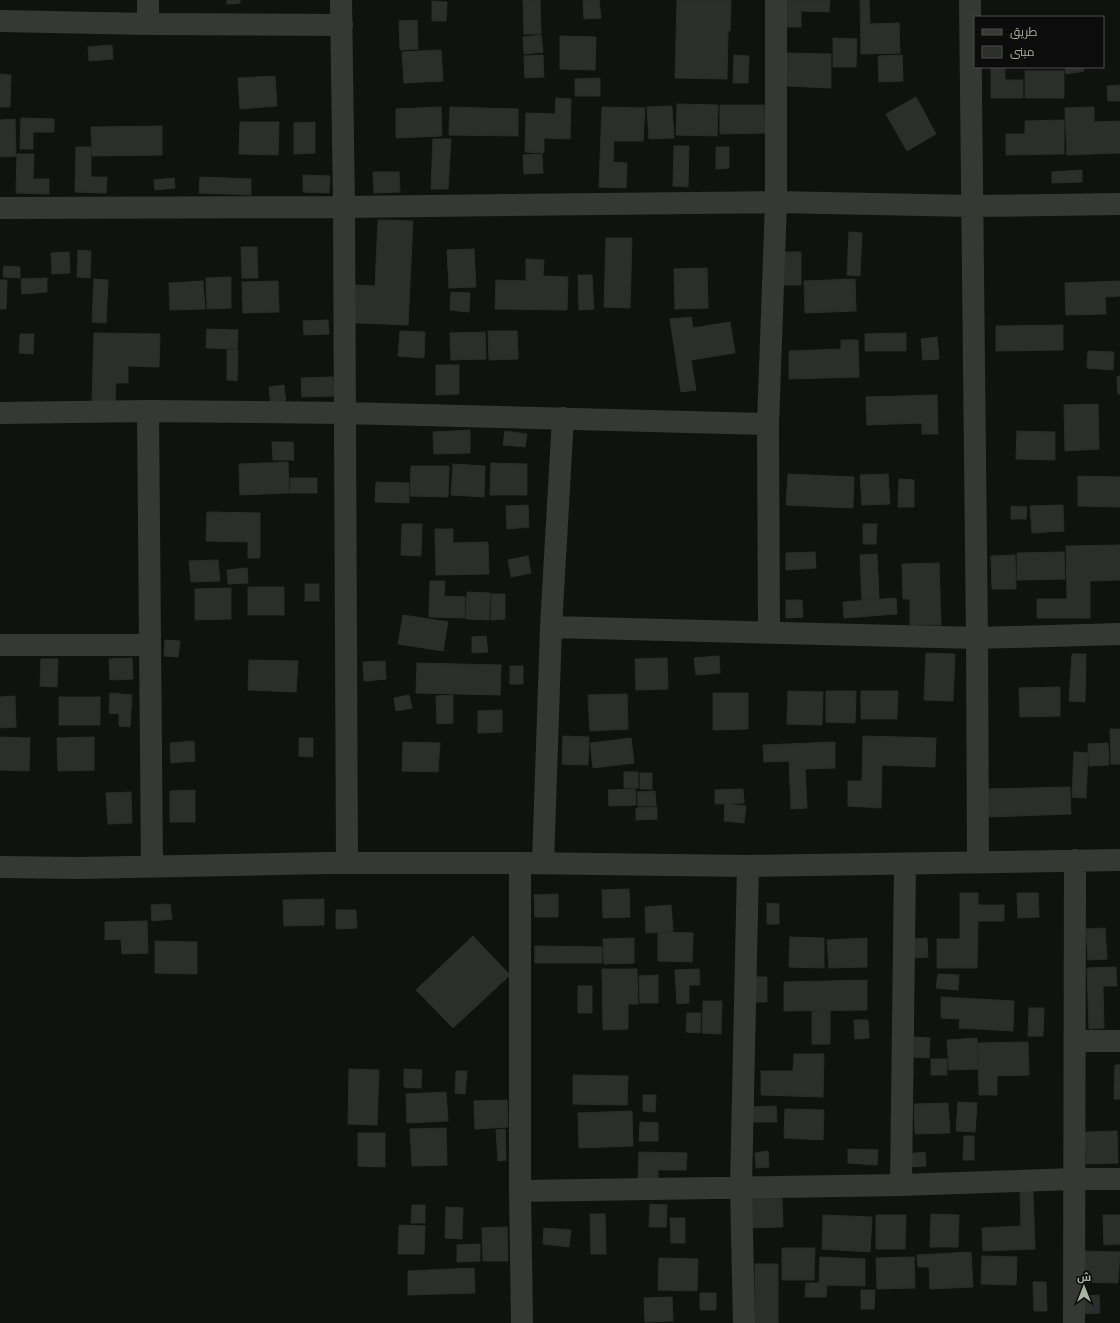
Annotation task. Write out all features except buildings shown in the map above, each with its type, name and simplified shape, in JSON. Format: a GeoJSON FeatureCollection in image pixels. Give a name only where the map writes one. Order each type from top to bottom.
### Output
{"type":"FeatureCollection","features":[{"type":"Feature","properties":{"kind":"street"},"geometry":{"type":"LineString","coordinates":[[148,0],[148,24]]}},
{"type":"Feature","properties":{"kind":"street"},"geometry":{"type":"LineString","coordinates":[[341,0],[344,207],[347,863]]}},
{"type":"Feature","properties":{"kind":"street"},"geometry":{"type":"LineString","coordinates":[[769,633],[768,424],[776,202],[776,0]]}},
{"type":"Feature","properties":{"kind":"street"},"geometry":{"type":"LineString","coordinates":[[970,0],[978,862]]}},
{"type":"Feature","properties":{"kind":"street"},"geometry":{"type":"LineString","coordinates":[[0,20],[148,24],[342,25]]}},
{"type":"Feature","properties":{"kind":"street"},"geometry":{"type":"LineString","coordinates":[[0,208],[344,207],[776,202],[972,206],[1120,204]]}},
{"type":"Feature","properties":{"kind":"street"},"geometry":{"type":"LineString","coordinates":[[0,413],[148,411],[345,413],[768,424]]}},
{"type":"Feature","properties":{"kind":"street"},"geometry":{"type":"LineString","coordinates":[[148,411],[152,866]]}},
{"type":"Feature","properties":{"kind":"street"},"geometry":{"type":"LineString","coordinates":[[543,863],[551,627],[562,418]]}},
{"type":"Feature","properties":{"kind":"street"},"geometry":{"type":"LineString","coordinates":[[551,627],[977,638],[1120,634]]}},
{"type":"Feature","properties":{"kind":"street"},"geometry":{"type":"LineString","coordinates":[[0,645],[150,645]]}},
{"type":"Feature","properties":{"kind":"street"},"geometry":{"type":"LineString","coordinates":[[1074,1323],[1075,860]]}},
{"type":"Feature","properties":{"kind":"street"},"geometry":{"type":"LineString","coordinates":[[0,867],[78,868],[347,863],[543,863],[748,866],[1120,860]]}},
{"type":"Feature","properties":{"kind":"street"},"geometry":{"type":"LineString","coordinates":[[520,863],[520,1192],[522,1323]]}},
{"type":"Feature","properties":{"kind":"street"},"geometry":{"type":"LineString","coordinates":[[901,1185],[905,864]]}},
{"type":"Feature","properties":{"kind":"street"},"geometry":{"type":"LineString","coordinates":[[744,1323],[741,1187],[748,866]]}},
{"type":"Feature","properties":{"kind":"street"},"geometry":{"type":"LineString","coordinates":[[1075,1041],[1120,1041]]}},
{"type":"Feature","properties":{"kind":"street"},"geometry":{"type":"LineString","coordinates":[[520,1192],[901,1185],[1120,1179]]}}]}
